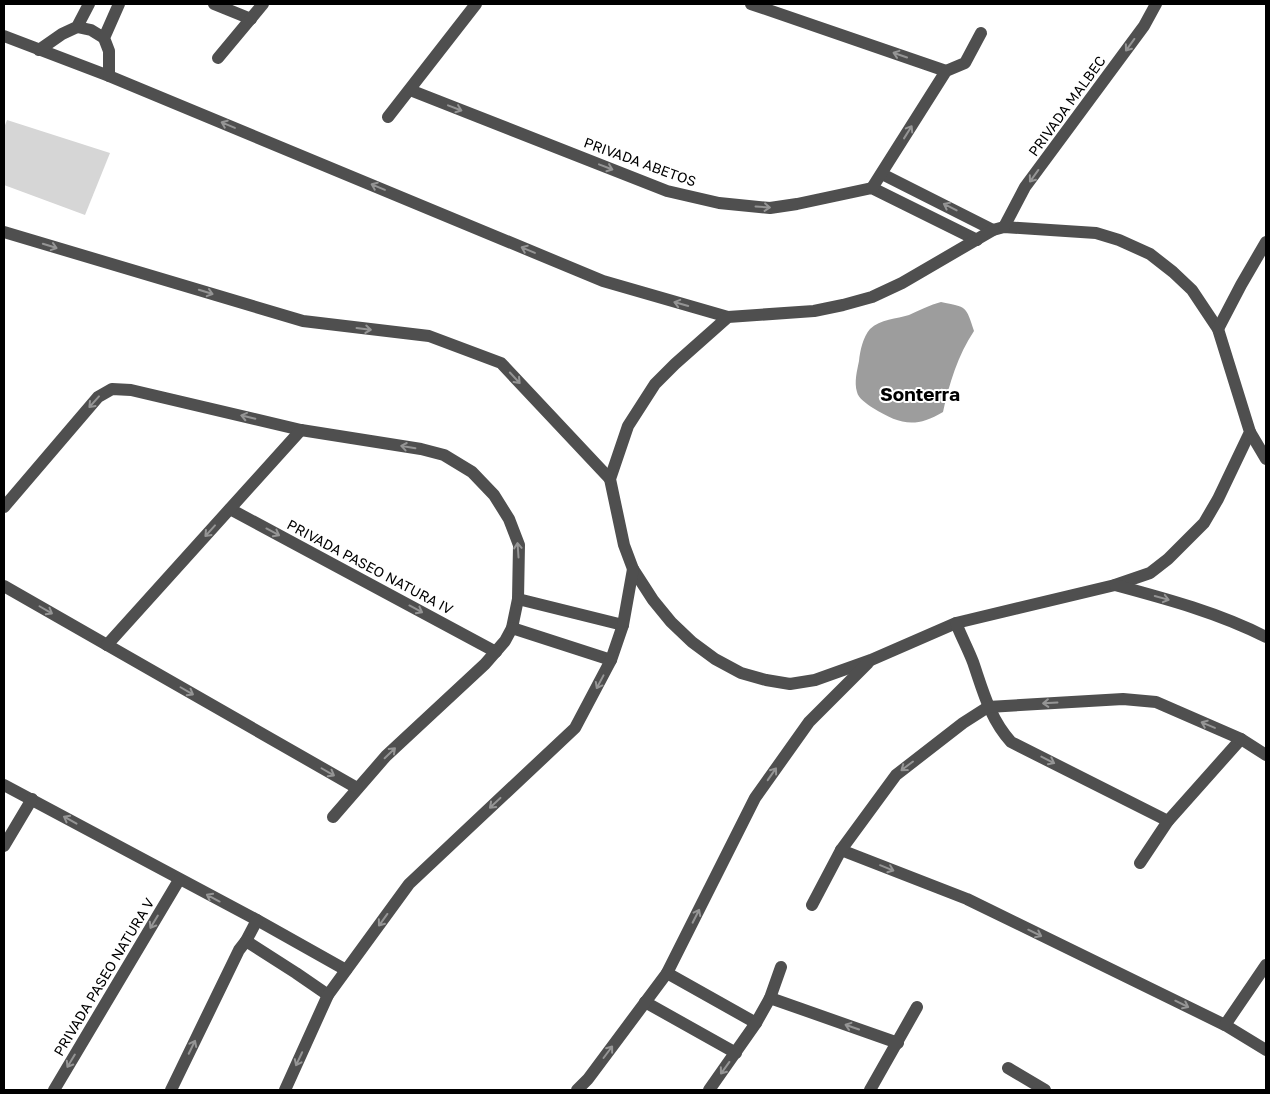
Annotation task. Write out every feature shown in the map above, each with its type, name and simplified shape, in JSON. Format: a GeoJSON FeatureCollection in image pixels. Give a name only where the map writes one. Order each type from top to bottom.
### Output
{"type":"FeatureCollection","features":[{"type":"Feature","properties":{"kind":"street"},"geometry":{"type":"LineString","coordinates":[[77,27],[89,4]]}},
{"type":"Feature","properties":{"kind":"street"},"geometry":{"type":"LineString","coordinates":[[104,38],[119,4]]}},
{"type":"Feature","properties":{"kind":"street"},"geometry":{"type":"LineString","coordinates":[[214,4],[251,20]]}},
{"type":"Feature","properties":{"kind":"street"},"geometry":{"type":"LineString","coordinates":[[218,58],[263,4]]}},
{"type":"Feature","properties":{"kind":"street"},"geometry":{"type":"LineString","coordinates":[[388,117],[476,4]]}},
{"type":"Feature","properties":{"kind":"street"},"geometry":{"type":"LineString","coordinates":[[751,4],[946,71]]}},
{"type":"Feature","properties":{"kind":"street","name":"PRIVADA MALBEC"},"geometry":{"type":"LineString","coordinates":[[999,228],[1025,187],[1144,26],[1156,4]]}},
{"type":"Feature","properties":{"kind":"street"},"geometry":{"type":"LineString","coordinates":[[39,50],[62,34],[77,27],[91,30],[104,38],[109,51],[109,76]]}},
{"type":"Feature","properties":{"kind":"street"},"geometry":{"type":"LineString","coordinates":[[977,240],[872,188],[946,71],[965,63],[982,33]]}},
{"type":"Feature","properties":{"kind":"street"},"geometry":{"type":"LineString","coordinates":[[4,36],[109,76],[603,281],[728,318],[814,311],[872,297],[902,283],[999,228]]}},
{"type":"Feature","properties":{"kind":"street","name":"PRIVADA ABETOS"},"geometry":{"type":"LineString","coordinates":[[410,90],[667,191],[692,198],[719,203],[770,208],[872,188]]}},
{"type":"Feature","properties":{"kind":"street"},"geometry":{"type":"LineString","coordinates":[[882,174],[999,228],[1096,233],[1119,240],[1150,254],[1192,290],[1218,329],[1250,432],[1266,459]]}},
{"type":"Feature","properties":{"kind":"street"},"geometry":{"type":"LineString","coordinates":[[4,232],[303,322],[429,336],[501,363],[610,479]]}},
{"type":"Feature","properties":{"kind":"street"},"geometry":{"type":"LineString","coordinates":[[1218,329],[1241,284],[1266,242]]}},
{"type":"Feature","properties":{"kind":"street"},"geometry":{"type":"LineString","coordinates":[[728,318],[655,384],[628,426],[610,479],[624,545],[633,569],[653,600],[671,622],[692,642],[715,659],[741,673],[766,680],[790,684],[815,680],[871,660],[956,623],[1115,585],[1150,573],[1168,559],[1204,523],[1218,499],[1250,432]]}},
{"type":"Feature","properties":{"kind":"street"},"geometry":{"type":"LineString","coordinates":[[4,507],[98,397],[112,389],[131,390],[301,430],[421,449],[444,455],[472,472],[494,495],[509,519],[519,545],[518,598],[512,628],[505,641],[485,664],[386,756],[333,816]]}},
{"type":"Feature","properties":{"kind":"street"},"geometry":{"type":"LineString","coordinates":[[107,645],[301,430]]}},
{"type":"Feature","properties":{"kind":"street","name":"PRIVADA PASEO NATURA IV"},"geometry":{"type":"LineString","coordinates":[[230,509],[496,652]]}},
{"type":"Feature","properties":{"kind":"street"},"geometry":{"type":"LineString","coordinates":[[285,1090],[328,995],[409,884],[575,728],[611,660],[623,625],[633,569]]}},
{"type":"Feature","properties":{"kind":"street"},"geometry":{"type":"LineString","coordinates":[[1115,585],[1182,603],[1249,628],[1266,637]]}},
{"type":"Feature","properties":{"kind":"street"},"geometry":{"type":"LineString","coordinates":[[4,586],[356,788]]}},
{"type":"Feature","properties":{"kind":"street"},"geometry":{"type":"LineString","coordinates":[[518,598],[623,625]]}},
{"type":"Feature","properties":{"kind":"street"},"geometry":{"type":"LineString","coordinates":[[956,623],[972,660],[988,707],[1000,730],[1011,742],[1168,820]]}},
{"type":"Feature","properties":{"kind":"street"},"geometry":{"type":"LineString","coordinates":[[512,628],[611,660]]}},
{"type":"Feature","properties":{"kind":"street"},"geometry":{"type":"LineString","coordinates":[[577,1090],[588,1079],[667,974],[755,798],[809,722],[871,660]]}},
{"type":"Feature","properties":{"kind":"street"},"geometry":{"type":"LineString","coordinates":[[812,905],[841,850],[896,775],[962,724],[988,707],[1123,699],[1156,702],[1242,739],[1266,755]]}},
{"type":"Feature","properties":{"kind":"street"},"geometry":{"type":"LineString","coordinates":[[1140,863],[1168,820],[1242,739]]}},
{"type":"Feature","properties":{"kind":"street"},"geometry":{"type":"LineString","coordinates":[[4,785],[257,920],[346,970]]}},
{"type":"Feature","properties":{"kind":"street"},"geometry":{"type":"LineString","coordinates":[[4,846],[32,799]]}},
{"type":"Feature","properties":{"kind":"street"},"geometry":{"type":"LineString","coordinates":[[841,850],[967,900],[1225,1025],[1266,1050]]}},
{"type":"Feature","properties":{"kind":"street","name":"PRIVADA PASEO NATURA V"},"geometry":{"type":"LineString","coordinates":[[54,1090],[179,880]]}},
{"type":"Feature","properties":{"kind":"street"},"geometry":{"type":"LineString","coordinates":[[171,1090],[239,950],[257,920]]}},
{"type":"Feature","properties":{"kind":"street"},"geometry":{"type":"LineString","coordinates":[[246,941],[328,995]]}},
{"type":"Feature","properties":{"kind":"street"},"geometry":{"type":"LineString","coordinates":[[1225,1025],[1266,965]]}},
{"type":"Feature","properties":{"kind":"street"},"geometry":{"type":"LineString","coordinates":[[708,1090],[736,1053],[756,1022],[770,998],[781,968]]}},
{"type":"Feature","properties":{"kind":"street"},"geometry":{"type":"LineString","coordinates":[[667,974],[756,1022]]}},
{"type":"Feature","properties":{"kind":"street"},"geometry":{"type":"LineString","coordinates":[[770,998],[898,1043]]}},
{"type":"Feature","properties":{"kind":"street"},"geometry":{"type":"LineString","coordinates":[[645,1002],[736,1053]]}},
{"type":"Feature","properties":{"kind":"street"},"geometry":{"type":"LineString","coordinates":[[870,1090],[917,1007]]}},
{"type":"Feature","properties":{"kind":"street"},"geometry":{"type":"LineString","coordinates":[[1008,1068],[1045,1090]]}},
{"type":"Feature","properties":{"kind":"shaded area"},"geometry":{"type":"Polygon","coordinates":[[[7,120],[110,153],[85,215],[4,185],[4,128],[7,120]]]}},
{"type":"Feature","properties":{"kind":"shaded area"},"geometry":{"type":"Polygon","coordinates":[[[941,302],[964,309],[974,331],[963,350],[955,370],[943,412],[924,421],[907,422],[891,418],[868,405],[858,394],[856,377],[864,340],[870,329],[879,323],[909,315],[941,302]]]}},
{"type":"Feature","properties":{"kind":"district","name":"Sonterra"},"geometry":{"type":"Point","coordinates":[920,394]}}]}
